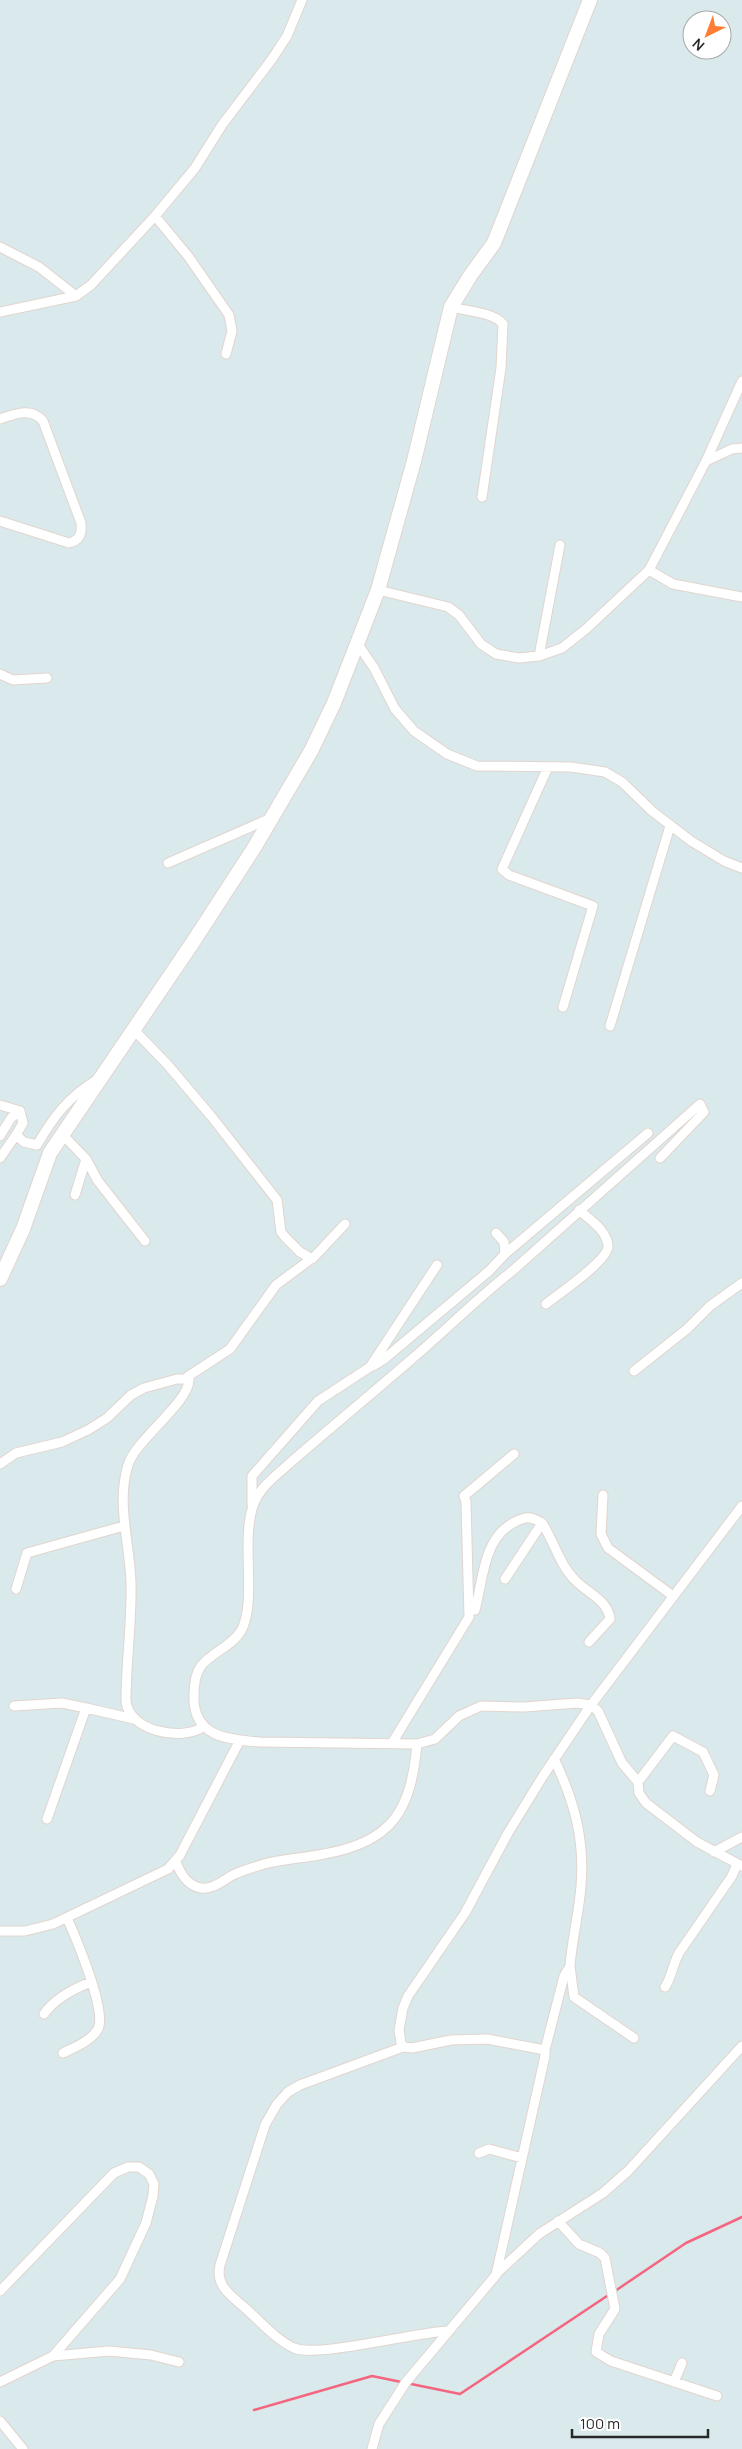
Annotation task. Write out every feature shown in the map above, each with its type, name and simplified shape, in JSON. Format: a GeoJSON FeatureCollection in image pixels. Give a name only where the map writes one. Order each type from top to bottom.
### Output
{"type":"FeatureCollection","features":[{"type":"Feature","properties":{"kind":"street"},"geometry":{"type":"LineString","coordinates":[[0,312],[76,296],[91,285],[155,216],[195,168],[222,125],[287,36],[302,0]]}},
{"type":"Feature","properties":{"kind":"street"},"geometry":{"type":"LineString","coordinates":[[0,1279],[23,1228],[50,1153],[98,1079],[193,942],[311,751],[334,703],[378,590],[414,461],[451,307],[461,289],[494,244],[590,0]]}},
{"type":"Feature","properties":{"kind":"street"},"geometry":{"type":"LineString","coordinates":[[155,216],[188,256],[229,315],[232,331],[226,354]]}},
{"type":"Feature","properties":{"kind":"street"},"geometry":{"type":"LineString","coordinates":[[0,247],[39,266],[76,296]]}},
{"type":"Feature","properties":{"kind":"street"},"geometry":{"type":"LineString","coordinates":[[451,307],[486,314],[503,324],[501,368],[482,497]]}},
{"type":"Feature","properties":{"kind":"street"},"geometry":{"type":"LineString","coordinates":[[378,590],[448,607],[459,615],[481,644],[496,654],[519,658],[539,656],[562,648],[586,629],[649,570],[706,461],[742,381]]}},
{"type":"Feature","properties":{"kind":"street"},"geometry":{"type":"LineString","coordinates":[[0,420],[24,412],[34,414],[43,421],[81,523],[82,533],[76,541],[69,543],[0,521]]}},
{"type":"Feature","properties":{"kind":"street"},"geometry":{"type":"LineString","coordinates":[[706,461],[732,449],[742,448]]}},
{"type":"Feature","properties":{"kind":"street"},"geometry":{"type":"LineString","coordinates":[[539,656],[560,545]]}},
{"type":"Feature","properties":{"kind":"street"},"geometry":{"type":"LineString","coordinates":[[649,570],[673,584],[742,597]]}},
{"type":"Feature","properties":{"kind":"street"},"geometry":{"type":"LineString","coordinates":[[357,643],[374,668],[395,709],[414,731],[447,754],[477,766],[587,768],[605,772],[622,782],[670,826],[690,841],[742,868]]}},
{"type":"Feature","properties":{"kind":"street"},"geometry":{"type":"LineString","coordinates":[[0,674],[13,680],[47,678]]}},
{"type":"Feature","properties":{"kind":"street"},"geometry":{"type":"LineString","coordinates":[[548,767],[502,869],[509,875],[592,906],[563,1007]]}},
{"type":"Feature","properties":{"kind":"street"},"geometry":{"type":"LineString","coordinates":[[168,863],[271,818]]}},
{"type":"Feature","properties":{"kind":"street"},"geometry":{"type":"LineString","coordinates":[[610,1026],[670,826]]}},
{"type":"Feature","properties":{"kind":"street"},"geometry":{"type":"LineString","coordinates":[[133,1029],[167,1064],[211,1116],[277,1200],[281,1232],[300,1252],[312,1259]]}},
{"type":"Feature","properties":{"kind":"street"},"geometry":{"type":"LineString","coordinates":[[16,1135],[24,1142],[37,1145],[56,1114],[80,1090],[98,1079]]}},
{"type":"Feature","properties":{"kind":"street"},"geometry":{"type":"LineString","coordinates":[[252,1507],[257,1497],[275,1476],[406,1365],[700,1104],[704,1112],[660,1158]]}},
{"type":"Feature","properties":{"kind":"street"},"geometry":{"type":"LineString","coordinates":[[0,1105],[20,1110]]}},
{"type":"Feature","properties":{"kind":"street"},"geometry":{"type":"LineString","coordinates":[[0,1158],[23,1123],[20,1110]]}},
{"type":"Feature","properties":{"kind":"street"},"geometry":{"type":"LineString","coordinates":[[0,1136],[11,1118],[20,1110]]}},
{"type":"Feature","properties":{"kind":"street"},"geometry":{"type":"LineString","coordinates":[[648,1133],[383,1360],[318,1401],[252,1476],[246,1611],[243,1627],[233,1641],[204,1663],[195,1680],[194,1709],[196,1717],[203,1727],[240,1740],[260,1742],[416,1744],[435,1739],[459,1716],[481,1706],[524,1707],[577,1703],[591,1705],[602,1718],[622,1762],[638,1782],[639,1793],[656,1812],[714,1852],[740,1865],[679,1953],[672,1975],[665,1987]]}},
{"type":"Feature","properties":{"kind":"street"},"geometry":{"type":"LineString","coordinates":[[62,1134],[86,1159],[98,1181],[145,1241]]}},
{"type":"Feature","properties":{"kind":"street"},"geometry":{"type":"LineString","coordinates":[[75,1195],[86,1159]]}},
{"type":"Feature","properties":{"kind":"street"},"geometry":{"type":"LineString","coordinates":[[546,1304],[584,1274],[607,1252],[608,1246],[598,1226],[579,1210]]}},
{"type":"Feature","properties":{"kind":"street"},"geometry":{"type":"LineString","coordinates":[[0,1464],[16,1453],[62,1442],[88,1430],[107,1418],[137,1391],[187,1377],[230,1349],[263,1300],[276,1285],[312,1259],[345,1224]]}},
{"type":"Feature","properties":{"kind":"street"},"geometry":{"type":"LineString","coordinates":[[496,1233],[504,1242],[505,1254]]}},
{"type":"Feature","properties":{"kind":"street"},"geometry":{"type":"LineString","coordinates":[[370,1367],[437,1265]]}},
{"type":"Feature","properties":{"kind":"street"},"geometry":{"type":"LineString","coordinates":[[634,1371],[687,1329],[710,1306],[742,1283]]}},
{"type":"Feature","properties":{"kind":"street"},"geometry":{"type":"LineString","coordinates":[[187,1377],[190,1380],[185,1392],[130,1461],[124,1491],[124,1526],[131,1582],[126,1701],[128,1711],[134,1719],[146,1727],[180,1733],[194,1732],[203,1727]]}},
{"type":"Feature","properties":{"kind":"street"},"geometry":{"type":"LineString","coordinates":[[392,1743],[469,1617],[466,1502],[464,1496],[514,1454]]}},
{"type":"Feature","properties":{"kind":"street"},"geometry":{"type":"LineString","coordinates":[[603,1496],[601,1534],[608,1548],[673,1596]]}},
{"type":"Feature","properties":{"kind":"street"},"geometry":{"type":"LineString","coordinates":[[403,2046],[400,2038],[400,2021],[408,1996],[450,1937],[508,1833],[554,1759],[591,1705],[742,1506]]}},
{"type":"Feature","properties":{"kind":"street"},"geometry":{"type":"LineString","coordinates":[[469,1610],[475,1610],[484,1568],[496,1539],[510,1524],[525,1516],[532,1517],[542,1523],[549,1534],[565,1569],[591,1595],[604,1602],[609,1610],[610,1618],[589,1642]]}},
{"type":"Feature","properties":{"kind":"street"},"geometry":{"type":"LineString","coordinates":[[505,1579],[542,1523]]}},
{"type":"Feature","properties":{"kind":"street"},"geometry":{"type":"LineString","coordinates":[[16,1589],[27,1554],[124,1526]]}},
{"type":"Feature","properties":{"kind":"street"},"geometry":{"type":"LineString","coordinates":[[14,1706],[62,1703],[134,1719]]}},
{"type":"Feature","properties":{"kind":"street"},"geometry":{"type":"LineString","coordinates":[[47,1819],[86,1708]]}},
{"type":"Feature","properties":{"kind":"street"},"geometry":{"type":"LineString","coordinates":[[638,1782],[674,1736],[703,1752],[714,1775],[710,1791]]}},
{"type":"Feature","properties":{"kind":"street"},"geometry":{"type":"LineString","coordinates":[[0,1931],[34,1930],[67,1918],[160,1874],[176,1862],[240,1740]]}},
{"type":"Feature","properties":{"kind":"street"},"geometry":{"type":"LineString","coordinates":[[176,1862],[189,1882],[197,1887],[209,1888],[236,1874],[267,1864],[324,1854],[362,1844],[387,1827],[407,1798],[411,1787],[416,1744]]}},
{"type":"Feature","properties":{"kind":"street"},"geometry":{"type":"LineString","coordinates":[[554,1759],[571,1795],[579,1827],[582,1853],[581,1887],[571,1944],[570,1966],[574,1997],[634,2038]]}},
{"type":"Feature","properties":{"kind":"street"},"geometry":{"type":"LineString","coordinates":[[714,1852],[742,1837]]}},
{"type":"Feature","properties":{"kind":"street"},"geometry":{"type":"LineString","coordinates":[[63,2053],[86,2041],[98,2028],[100,2013],[91,1982],[67,1918]]}},
{"type":"Feature","properties":{"kind":"street"},"geometry":{"type":"LineString","coordinates":[[496,2275],[542,2072],[545,2050],[564,1976],[570,1966]]}},
{"type":"Feature","properties":{"kind":"street"},"geometry":{"type":"LineString","coordinates":[[44,2014],[49,2007],[63,1996],[91,1982]]}},
{"type":"Feature","properties":{"kind":"street"},"geometry":{"type":"LineString","coordinates":[[448,2331],[324,2349],[298,2349],[283,2341],[223,2288],[218,2277],[220,2265],[265,2125],[276,2104],[288,2092],[300,2085],[403,2046],[412,2048],[461,2039],[487,2039],[545,2050]]}},
{"type":"Feature","properties":{"kind":"street"},"geometry":{"type":"LineString","coordinates":[[372,2449],[379,2424],[390,2405],[448,2331],[472,2306],[496,2275],[539,2234],[603,2193],[628,2171],[742,2046]]}},
{"type":"Feature","properties":{"kind":"street"},"geometry":{"type":"LineString","coordinates":[[479,2153],[489,2149],[522,2158]]}},
{"type":"Feature","properties":{"kind":"street"},"geometry":{"type":"LineString","coordinates":[[0,2291],[110,2176],[132,2166],[139,2167],[149,2174],[154,2184],[146,2223],[120,2279],[53,2356]]}},
{"type":"Feature","properties":{"kind":"street"},"geometry":{"type":"LineString","coordinates":[[558,2221],[579,2244],[600,2252],[608,2266],[615,2309],[599,2334],[596,2352],[611,2361],[717,2396]]}},
{"type":"Feature","properties":{"kind":"street"},"geometry":{"type":"LineString","coordinates":[[0,2382],[53,2356],[109,2351],[150,2355],[179,2362]]}},
{"type":"Feature","properties":{"kind":"street"},"geometry":{"type":"LineString","coordinates":[[674,2382],[682,2363]]}},
{"type":"Feature","properties":{"kind":"street"},"geometry":{"type":"LineString","coordinates":[[0,2421],[23,2449]]}},
{"type":"Feature","properties":{"kind":"waterway"},"geometry":{"type":"LineString","coordinates":[[615,2291],[686,2243],[742,2217]]}},
{"type":"Feature","properties":{"kind":"waterway"},"geometry":{"type":"LineString","coordinates":[[254,2410],[372,2376],[460,2394],[610,2294]]}}]}
